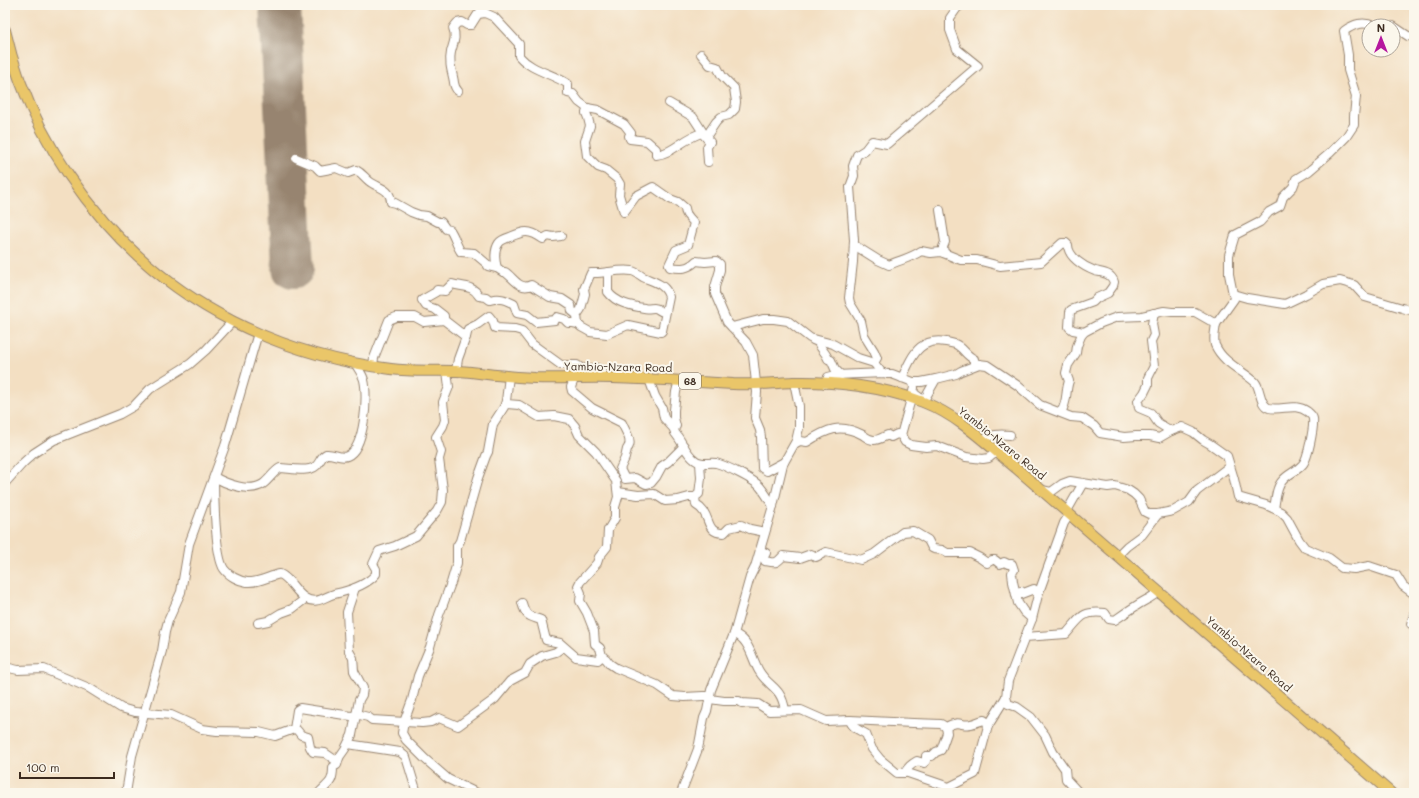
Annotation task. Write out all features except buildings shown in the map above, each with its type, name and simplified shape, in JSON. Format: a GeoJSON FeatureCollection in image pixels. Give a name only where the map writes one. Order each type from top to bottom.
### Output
{"type":"FeatureCollection","features":[{"type":"Feature","properties":{"kind":"main road","name":"Yambio-Nzara Road"},"geometry":{"type":"LineString","coordinates":[[5,30],[18,73],[39,124],[60,161],[88,202],[122,240],[150,266],[185,294],[232,322],[258,334],[302,350],[355,363],[414,371],[451,371],[538,378],[649,379],[756,385],[794,382],[825,384],[843,378],[859,386],[924,401],[946,414],[982,440],[1042,490],[1391,793]]}},
{"type":"Feature","properties":{"kind":"street"},"geometry":{"type":"LineString","coordinates":[[478,5],[485,12],[494,17],[519,44],[519,56],[525,63],[568,84],[568,93],[573,94],[579,102],[588,108],[598,110],[624,124],[631,133],[629,136],[630,139],[647,141],[656,149],[656,155],[668,152],[674,147],[685,142],[690,136],[702,133],[706,137]]}},
{"type":"Feature","properties":{"kind":"street"},"geometry":{"type":"LineString","coordinates":[[874,363],[877,358],[876,354],[864,335],[861,321],[850,303],[849,298],[854,245],[850,186],[854,176],[853,166],[857,155],[865,150],[872,141],[888,144],[978,66],[957,49],[950,30],[950,18],[961,5]]}},
{"type":"Feature","properties":{"kind":"street"},"geometry":{"type":"LineString","coordinates":[[458,91],[454,87],[450,69],[451,53],[455,40],[455,32],[453,28],[457,23],[462,22],[467,25],[471,25],[478,14],[485,12]]}},
{"type":"Feature","properties":{"kind":"street"},"geometry":{"type":"LineString","coordinates":[[1274,508],[1282,480],[1306,462],[1313,419],[1312,415],[1306,410],[1300,408],[1269,408],[1265,405],[1256,383],[1226,361],[1215,345],[1214,336],[1216,324],[1234,299],[1229,274],[1229,256],[1235,235],[1260,222],[1269,212],[1280,206],[1284,197],[1293,187],[1296,179],[1309,171],[1330,154],[1354,125],[1356,96],[1348,70],[1348,55],[1344,31],[1351,26],[1361,23]]}},
{"type":"Feature","properties":{"kind":"street"},"geometry":{"type":"LineString","coordinates":[[1401,32],[1408,36],[1414,37]]}},
{"type":"Feature","properties":{"kind":"street"},"geometry":{"type":"LineString","coordinates":[[701,54],[710,65],[717,67],[722,76],[734,88],[736,96],[735,108],[729,115],[721,117],[716,122],[706,137]]}},
{"type":"Feature","properties":{"kind":"street"},"geometry":{"type":"LineString","coordinates":[[669,103],[693,117],[710,142],[708,147],[708,162]]}},
{"type":"Feature","properties":{"kind":"street"},"geometry":{"type":"LineString","coordinates":[[588,108],[586,113],[590,126],[586,141],[587,156],[598,167],[606,170],[617,179],[620,184],[619,195],[624,212],[637,196],[653,187],[670,200],[678,202],[685,208],[686,215],[692,219],[694,223],[688,245],[676,250],[669,265],[670,267],[680,269],[686,268],[696,261],[716,261],[720,264],[715,294],[727,322],[746,342],[753,355],[756,385],[755,418],[761,437],[760,454],[762,468],[767,471],[784,462]]}},
{"type":"Feature","properties":{"kind":"street"},"geometry":{"type":"LineString","coordinates":[[296,158],[315,166],[320,171],[336,168],[348,173],[356,170],[361,172],[370,182],[383,188],[391,196],[391,202],[419,215],[427,216],[440,222],[446,229],[450,230],[455,238],[457,247],[461,252],[474,253],[488,266],[497,268],[509,274],[512,279],[523,286],[531,286],[550,297],[562,299],[571,305],[572,310],[577,315],[578,324]]}},
{"type":"Feature","properties":{"kind":"street"},"geometry":{"type":"LineString","coordinates":[[940,210],[945,242],[943,247],[944,253]]}},
{"type":"Feature","properties":{"kind":"street"},"geometry":{"type":"LineString","coordinates":[[497,268],[495,257],[499,242],[520,232],[526,231],[543,238],[548,236],[553,238],[561,236]]}},
{"type":"Feature","properties":{"kind":"street"},"geometry":{"type":"LineString","coordinates":[[854,245],[889,265],[898,260],[909,258],[921,251],[944,253],[965,261],[977,260],[1000,266],[1026,262],[1041,262],[1062,243],[1066,243],[1074,258],[1086,266],[1110,276],[1114,282],[1108,293],[1097,298],[1093,302],[1071,310],[1069,327],[1073,330],[1084,332]]}},
{"type":"Feature","properties":{"kind":"street"},"geometry":{"type":"LineString","coordinates":[[466,337],[444,320],[444,316],[435,309],[426,306],[422,300],[436,292],[436,290],[445,291],[452,284],[468,286],[477,292],[479,296],[486,297],[490,300],[496,298],[507,300],[514,304],[517,313],[527,315],[536,322],[555,320],[557,317],[564,319],[568,324],[578,324],[590,332],[607,334],[628,326],[661,332],[669,297],[668,292],[660,284],[632,271],[608,272],[600,274],[591,273],[584,289],[585,294],[581,309],[577,315]]}},
{"type":"Feature","properties":{"kind":"street"},"geometry":{"type":"LineString","coordinates":[[608,272],[608,292],[614,298],[624,304],[645,308],[655,308],[661,312],[665,312]]}},
{"type":"Feature","properties":{"kind":"street"},"geometry":{"type":"LineString","coordinates":[[1233,294],[1247,298],[1285,304],[1323,284],[1340,281],[1354,285],[1365,297],[1414,311]]}},
{"type":"Feature","properties":{"kind":"street"},"geometry":{"type":"LineString","coordinates":[[1061,412],[1066,405],[1066,389],[1069,381],[1066,373],[1068,365],[1076,353],[1077,346],[1084,332],[1117,317],[1142,316],[1164,311],[1195,312],[1216,324]]}},
{"type":"Feature","properties":{"kind":"street"},"geometry":{"type":"LineString","coordinates":[[1154,313],[1152,324],[1154,335],[1151,342],[1154,366],[1148,378],[1148,385],[1138,401],[1139,408],[1151,413],[1158,423],[1170,431]]}},
{"type":"Feature","properties":{"kind":"street"},"geometry":{"type":"LineString","coordinates":[[373,366],[374,358],[389,320],[396,316],[415,317],[424,322],[444,320]]}},
{"type":"Feature","properties":{"kind":"street"},"geometry":{"type":"LineString","coordinates":[[214,477],[217,549],[220,561],[224,568],[235,578],[247,582],[283,575],[305,599],[314,602],[319,601],[356,588],[370,579],[376,574],[376,569],[373,564],[379,551],[395,546],[416,536],[442,502],[443,490],[439,459],[440,452],[436,437],[445,420],[443,402],[449,387],[451,371],[458,359],[468,329],[489,316],[493,321],[495,328],[515,329],[522,332],[532,344],[561,365],[577,365],[581,368],[592,369],[597,368],[602,371],[601,378]]}},
{"type":"Feature","properties":{"kind":"street"},"geometry":{"type":"LineString","coordinates":[[732,327],[763,319],[788,321],[810,338],[818,342],[820,348],[826,352],[828,359],[831,360],[843,378],[862,373],[882,373],[892,374],[913,382],[921,382],[956,374],[979,364]]}},
{"type":"Feature","properties":{"kind":"street"},"geometry":{"type":"LineString","coordinates":[[5,483],[34,453],[54,440],[120,414],[134,406],[150,388],[190,364],[206,350],[232,322]]}},
{"type":"Feature","properties":{"kind":"street"},"geometry":{"type":"LineString","coordinates":[[126,793],[132,756],[146,712],[162,652],[168,620],[181,592],[189,544],[225,446],[258,334]]}},
{"type":"Feature","properties":{"kind":"street"},"geometry":{"type":"LineString","coordinates":[[810,338],[833,344],[858,358],[874,363],[882,373]]}},
{"type":"Feature","properties":{"kind":"street"},"geometry":{"type":"LineString","coordinates":[[902,378],[917,349],[928,342],[946,342],[955,344],[962,348],[968,356],[974,359],[974,363],[987,365],[1017,385],[1040,404],[1071,417],[1082,418],[1094,426],[1100,433],[1124,437],[1150,436],[1159,438],[1170,431],[1182,427],[1193,432],[1227,456],[1238,497],[1274,508],[1287,518],[1305,548],[1329,558],[1342,568],[1354,569],[1368,566],[1396,575],[1403,586],[1414,594]]}},
{"type":"Feature","properties":{"kind":"street"},"geometry":{"type":"LineString","coordinates":[[858,358],[861,364],[862,373],[859,378],[859,386]]}},
{"type":"Feature","properties":{"kind":"street"},"geometry":{"type":"LineString","coordinates":[[214,477],[238,486],[252,486],[264,483],[280,468],[297,470],[313,468],[316,467],[322,456],[326,454],[343,457],[349,456],[353,452],[360,436],[366,400],[364,379],[355,363]]}},
{"type":"Feature","properties":{"kind":"street"},"geometry":{"type":"LineString","coordinates":[[477,793],[448,779],[406,740],[402,733],[418,676],[430,647],[439,615],[457,563],[457,546],[460,541],[478,478],[488,452],[492,424],[506,402],[509,376]]}},
{"type":"Feature","properties":{"kind":"street"},"geometry":{"type":"LineString","coordinates":[[575,378],[571,387],[572,391],[592,408],[622,423],[630,442],[620,469],[623,473],[624,479],[637,478],[646,484],[649,490],[665,501],[678,500],[689,496],[695,497]]}},
{"type":"Feature","properties":{"kind":"street"},"geometry":{"type":"LineString","coordinates":[[649,379],[655,396],[662,408],[664,418],[674,429],[693,459],[700,463],[718,464],[749,478],[761,487],[765,495],[774,506]]}},
{"type":"Feature","properties":{"kind":"street"},"geometry":{"type":"LineString","coordinates":[[913,382],[913,391],[924,401],[936,379]]}},
{"type":"Feature","properties":{"kind":"street"},"geometry":{"type":"LineString","coordinates":[[674,429],[676,426],[674,418],[675,397],[679,380]]}},
{"type":"Feature","properties":{"kind":"street"},"geometry":{"type":"LineString","coordinates":[[681,793],[698,749],[704,718],[707,711],[708,698],[734,634],[750,577],[755,567],[774,506],[784,462],[796,443],[799,428],[799,406],[794,382]]}},
{"type":"Feature","properties":{"kind":"street"},"geometry":{"type":"LineString","coordinates":[[911,399],[901,435],[905,442],[911,445],[926,447],[937,446],[966,457],[983,459],[989,458],[996,452]]}},
{"type":"Feature","properties":{"kind":"street"},"geometry":{"type":"LineString","coordinates":[[506,402],[507,404],[519,405],[539,417],[567,417],[571,420],[579,435],[593,449],[616,481],[618,496],[614,507],[615,518],[608,530],[608,543],[606,549],[578,586],[581,593],[581,603],[587,613],[594,631],[595,644],[600,648],[602,656],[616,668],[657,685],[673,696],[703,696],[710,699],[724,701],[739,701],[742,703],[758,704],[769,711],[780,712],[785,710],[801,710],[826,722],[850,720],[939,724],[946,727]]}},
{"type":"Feature","properties":{"kind":"street"},"geometry":{"type":"LineString","coordinates":[[796,443],[800,441],[807,442],[830,429],[843,428],[872,440],[878,440],[888,435],[891,437],[898,434],[901,435]]}},
{"type":"Feature","properties":{"kind":"street"},"geometry":{"type":"LineString","coordinates":[[982,440],[986,437],[997,434],[1010,435]]}},
{"type":"Feature","properties":{"kind":"street"},"geometry":{"type":"LineString","coordinates":[[646,484],[651,483],[662,466],[684,446]]}},
{"type":"Feature","properties":{"kind":"street"},"geometry":{"type":"LineString","coordinates":[[695,497],[699,494],[701,478],[700,463]]}},
{"type":"Feature","properties":{"kind":"street"},"geometry":{"type":"LineString","coordinates":[[1042,490],[1051,492],[1062,484],[1070,481],[1108,487],[1115,486],[1128,490],[1139,499],[1145,512],[1149,514],[1158,514],[1173,511],[1189,502],[1197,491],[1230,466]]}},
{"type":"Feature","properties":{"kind":"street"},"geometry":{"type":"LineString","coordinates":[[1079,793],[1066,779],[1065,768],[1053,752],[1045,735],[1032,717],[1008,704],[1006,697],[1008,681],[1032,619],[1038,595],[1068,513],[1083,483]]}},
{"type":"Feature","properties":{"kind":"street"},"geometry":{"type":"LineString","coordinates":[[618,492],[638,495],[654,494]]}},
{"type":"Feature","properties":{"kind":"street"},"geometry":{"type":"LineString","coordinates":[[695,497],[696,505],[705,512],[714,532],[724,533],[729,528],[741,525],[750,529],[765,532]]}},
{"type":"Feature","properties":{"kind":"street"},"geometry":{"type":"LineString","coordinates":[[1118,556],[1131,543],[1142,536],[1158,514]]}},
{"type":"Feature","properties":{"kind":"street"},"geometry":{"type":"LineString","coordinates":[[760,550],[766,553],[764,558],[765,561],[773,564],[783,556],[800,558],[811,554],[816,557],[826,552],[861,560],[874,554],[903,532],[913,531],[928,540],[934,549],[942,550],[947,553],[970,553],[987,563],[995,560],[1000,564],[1004,562],[1012,564],[1014,570],[1012,573],[1018,603],[1024,612],[1032,619]]}},
{"type":"Feature","properties":{"kind":"street"},"geometry":{"type":"LineString","coordinates":[[319,793],[331,780],[333,767],[337,765],[339,757],[348,744],[358,712],[359,700],[362,695],[363,688],[354,671],[353,658],[349,653],[347,612],[356,588]]}},
{"type":"Feature","properties":{"kind":"street"},"geometry":{"type":"LineString","coordinates":[[1017,592],[1021,591],[1022,594],[1034,589],[1038,595]]}},
{"type":"Feature","properties":{"kind":"street"},"geometry":{"type":"LineString","coordinates":[[1025,637],[1066,634],[1077,619],[1090,613],[1105,614],[1109,619],[1115,620],[1134,606],[1160,592]]}},
{"type":"Feature","properties":{"kind":"street"},"geometry":{"type":"LineString","coordinates":[[258,623],[268,621],[281,613],[292,609],[305,599]]}},
{"type":"Feature","properties":{"kind":"street"},"geometry":{"type":"LineString","coordinates":[[522,603],[530,617],[541,620],[546,640],[560,643],[576,657],[598,660],[602,656]]}},
{"type":"Feature","properties":{"kind":"street"},"geometry":{"type":"LineString","coordinates":[[1411,624],[1414,614]]}},
{"type":"Feature","properties":{"kind":"street"},"geometry":{"type":"LineString","coordinates":[[734,634],[741,636],[759,672],[781,696],[785,710]]}},
{"type":"Feature","properties":{"kind":"street"},"geometry":{"type":"LineString","coordinates":[[294,729],[297,710],[300,708],[351,716],[356,715],[368,717],[372,720],[429,723],[440,718],[455,726],[459,726],[495,699],[510,681],[525,673],[530,664],[542,656],[556,652],[563,647]]}},
{"type":"Feature","properties":{"kind":"street"},"geometry":{"type":"LineString","coordinates":[[5,667],[18,670],[44,669],[89,688],[121,708],[135,712],[171,715],[209,730],[254,732],[275,736],[294,729]]}},
{"type":"Feature","properties":{"kind":"street"},"geometry":{"type":"LineString","coordinates":[[850,720],[856,729],[866,734],[872,749],[880,759],[897,773],[903,774],[905,772],[948,787],[975,774],[988,726],[1006,697]]}},
{"type":"Feature","properties":{"kind":"street"},"geometry":{"type":"LineString","coordinates":[[946,727],[953,723],[970,725],[982,720],[986,721],[988,726]]}},
{"type":"Feature","properties":{"kind":"street"},"geometry":{"type":"LineString","coordinates":[[905,772],[907,768],[914,763],[924,763],[926,761],[926,756],[932,756],[941,750],[947,733],[946,727]]}},
{"type":"Feature","properties":{"kind":"street"},"geometry":{"type":"LineString","coordinates":[[294,729],[301,735],[308,737],[310,747],[313,752],[325,752],[335,760],[339,757]]}},
{"type":"Feature","properties":{"kind":"street"},"geometry":{"type":"LineString","coordinates":[[348,744],[400,752],[406,757],[417,793]]}},
{"type":"Feature","properties":{"kind":"runway"},"geometry":{"type":"LineString","coordinates":[[280,5],[293,268]]}}]}
